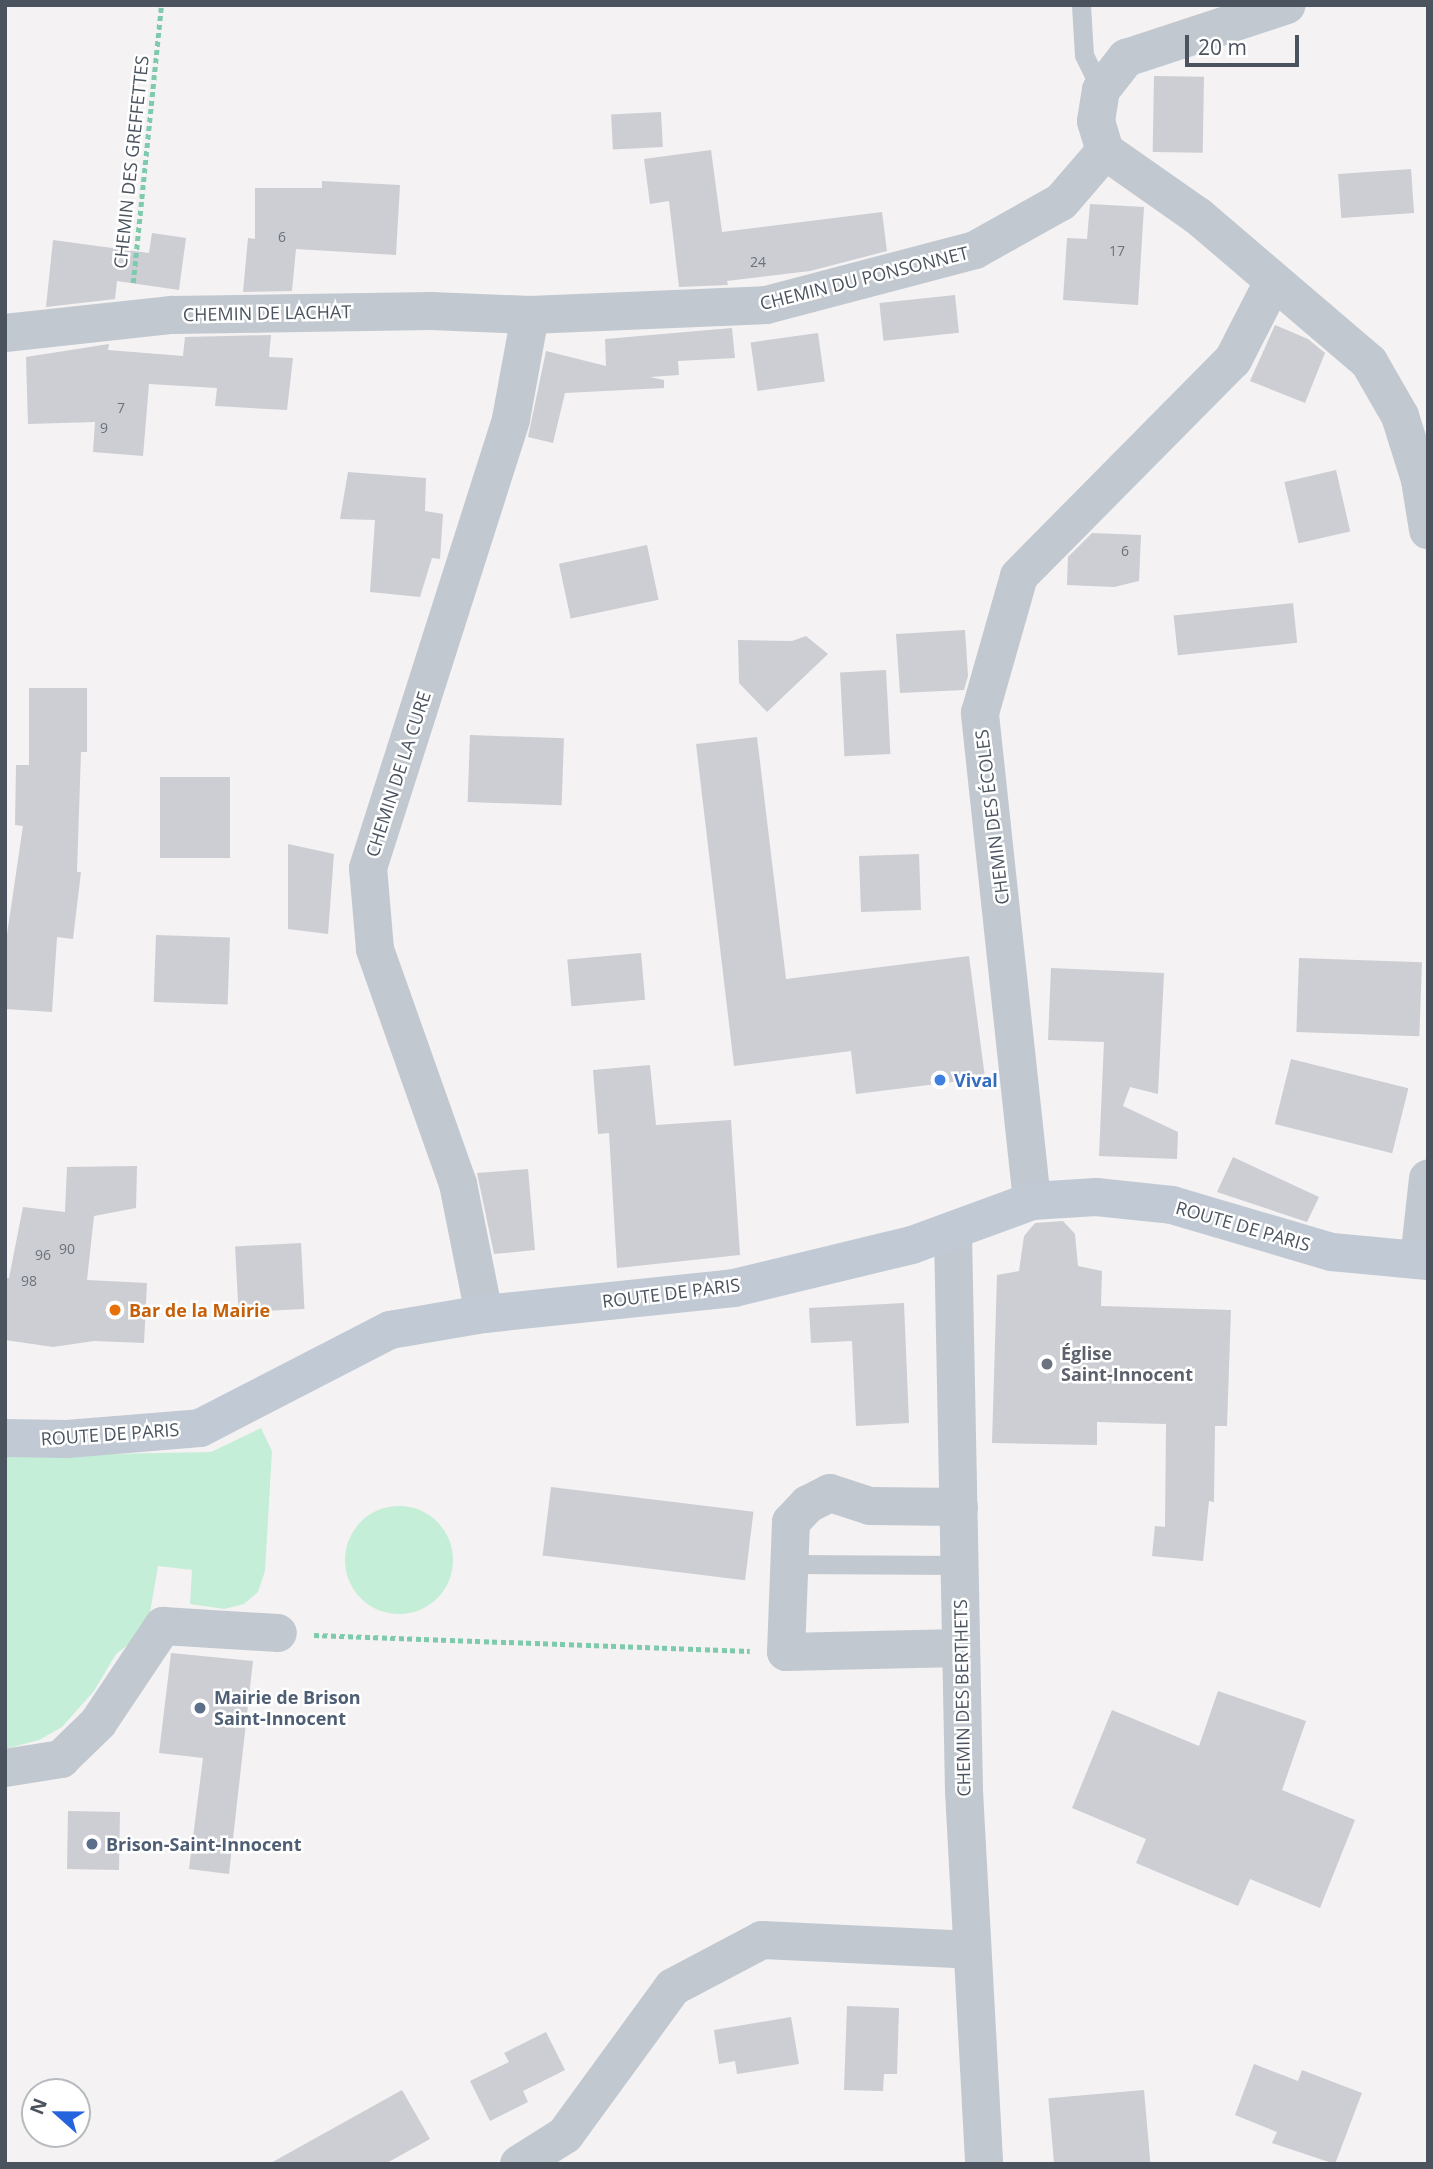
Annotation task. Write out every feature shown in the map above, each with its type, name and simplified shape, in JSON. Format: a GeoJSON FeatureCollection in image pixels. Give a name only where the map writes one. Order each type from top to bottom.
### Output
{"type":"FeatureCollection","features":[{"type":"Feature","properties":{"kind":"street"},"geometry":{"type":"LineString","coordinates":[[1287,5],[1126,58],[1101,90],[1096,121],[1105,151],[1198,216],[1369,362],[1400,416],[1420,480],[1428,530]]}},
{"type":"Feature","properties":{"kind":"street","name":"CHEMIN DU PONSONNET"},"geometry":{"type":"LineString","coordinates":[[530,315],[766,305],[975,250],[1060,202],[1105,151]]}},
{"type":"Feature","properties":{"kind":"street","name":"CHEMIN DES ÉCOLES"},"geometry":{"type":"LineString","coordinates":[[1031,1201],[980,713],[1020,576],[1233,360],[1273,282]]}},
{"type":"Feature","properties":{"kind":"street","name":"CHEMIN DE LACHAT"},"geometry":{"type":"LineString","coordinates":[[5,333],[127,322],[172,315],[323,311],[530,315]]}},
{"type":"Feature","properties":{"kind":"street","name":"CHEMIN DE LA CURE"},"geometry":{"type":"LineString","coordinates":[[484,1314],[458,1184],[374,949],[368,868],[512,419],[530,315]]}},
{"type":"Feature","properties":{"kind":"street"},"geometry":{"type":"LineString","coordinates":[[1423,1261],[1428,1178]]}},
{"type":"Feature","properties":{"kind":"street","name":"ROUTE DE PARIS"},"geometry":{"type":"LineString","coordinates":[[5,1438],[67,1439],[200,1428],[390,1330],[484,1314],[734,1288],[953,1233],[1031,1201],[1096,1197],[1172,1205],[1332,1252],[1423,1261]]}},
{"type":"Feature","properties":{"kind":"street","name":"CHEMIN DES BERTHETS"},"geometry":{"type":"LineString","coordinates":[[953,1233],[960,1648],[984,2164]]}},
{"type":"Feature","properties":{"kind":"street"},"geometry":{"type":"LineString","coordinates":[[959,1507],[870,1506],[830,1493],[808,1504],[791,1522],[786,1652],[960,1648]]}},
{"type":"Feature","properties":{"kind":"street"},"geometry":{"type":"LineString","coordinates":[[5,1769],[61,1759],[98,1723],[163,1626],[278,1633]]}},
{"type":"Feature","properties":{"kind":"street"},"geometry":{"type":"LineString","coordinates":[[519,2164],[565,2135],[673,1987],[762,1940],[972,1950]]}},
{"type":"Feature","properties":{"kind":"lane"},"geometry":{"type":"LineString","coordinates":[[1082,5],[1084,55],[1101,90]]}},
{"type":"Feature","properties":{"kind":"lane"},"geometry":{"type":"LineString","coordinates":[[790,1564],[960,1565]]}},
{"type":"Feature","properties":{"kind":"path","name":"CHEMIN DES GREFFETTES"},"geometry":{"type":"LineString","coordinates":[[127,322],[161,5]]}},
{"type":"Feature","properties":{"kind":"path"},"geometry":{"type":"LineString","coordinates":[[278,1633],[786,1652]]}},
{"type":"Feature","properties":{"kind":"green space"},"geometry":{"type":"Polygon","coordinates":[[[261,1428],[272,1451],[265,1571],[258,1592],[244,1604],[224,1609],[190,1604],[192,1570],[158,1566],[147,1630],[116,1654],[94,1691],[62,1727],[39,1740],[5,1749],[5,1456],[211,1452],[261,1428]]]}},
{"type":"Feature","properties":{"kind":"green space"},"geometry":{"type":"Polygon","coordinates":[[[399,1506],[420,1510],[437,1522],[449,1539],[453,1560],[449,1581],[437,1598],[420,1610],[399,1614],[378,1610],[361,1598],[349,1581],[345,1560],[349,1539],[361,1522],[378,1510],[399,1506]]]}},
{"type":"Feature","properties":{"kind":"building"},"geometry":{"type":"Polygon","coordinates":[[[1154,76],[1204,77],[1203,153],[1153,152],[1154,76]]]}},
{"type":"Feature","properties":{"kind":"building"},"geometry":{"type":"Polygon","coordinates":[[[661,112],[663,147],[613,150],[611,115],[661,112]]]}},
{"type":"Feature","properties":{"kind":"building"},"geometry":{"type":"Polygon","coordinates":[[[711,150],[722,232],[882,212],[887,251],[810,271],[727,281],[728,285],[679,287],[669,201],[650,204],[644,159],[711,150]]]}},
{"type":"Feature","properties":{"kind":"building"},"geometry":{"type":"Polygon","coordinates":[[[1411,169],[1414,213],[1341,218],[1338,174],[1411,169]]]}},
{"type":"Feature","properties":{"kind":"building"},"geometry":{"type":"Polygon","coordinates":[[[322,181],[400,185],[396,255],[296,249],[292,291],[243,292],[248,238],[255,239],[255,188],[322,188],[322,181]]]}},
{"type":"Feature","properties":{"kind":"building"},"geometry":{"type":"Polygon","coordinates":[[[1090,204],[1144,207],[1138,305],[1063,300],[1067,238],[1087,239],[1090,204]]]}},
{"type":"Feature","properties":{"kind":"building"},"geometry":{"type":"Polygon","coordinates":[[[152,233],[186,238],[179,290],[117,281],[115,299],[46,307],[53,240],[149,253],[152,233]]]}},
{"type":"Feature","properties":{"kind":"building"},"geometry":{"type":"Polygon","coordinates":[[[955,295],[959,333],[883,341],[879,303],[955,295]]]}},
{"type":"Feature","properties":{"kind":"building"},"geometry":{"type":"Polygon","coordinates":[[[1275,325],[1308,339],[1325,353],[1305,403],[1250,381],[1275,325]]]}},
{"type":"Feature","properties":{"kind":"building"},"geometry":{"type":"Polygon","coordinates":[[[732,328],[735,358],[678,361],[679,375],[650,377],[664,380],[664,388],[565,393],[553,443],[528,437],[546,351],[606,366],[605,339],[732,328]]]}},
{"type":"Feature","properties":{"kind":"building"},"geometry":{"type":"Polygon","coordinates":[[[818,333],[825,382],[757,391],[751,342],[818,333]]]}},
{"type":"Feature","properties":{"kind":"building"},"geometry":{"type":"Polygon","coordinates":[[[271,335],[269,357],[293,358],[287,410],[215,406],[217,388],[149,384],[143,456],[93,452],[95,422],[28,424],[26,357],[109,344],[108,350],[183,356],[185,337],[271,335]]]}},
{"type":"Feature","properties":{"kind":"building"},"geometry":{"type":"Polygon","coordinates":[[[1336,470],[1350,531],[1299,543],[1284,482],[1336,470]]]}},
{"type":"Feature","properties":{"kind":"building"},"geometry":{"type":"Polygon","coordinates":[[[348,472],[426,478],[425,511],[443,514],[440,559],[432,558],[420,597],[370,592],[375,520],[340,519],[348,472]]]}},
{"type":"Feature","properties":{"kind":"building"},"geometry":{"type":"Polygon","coordinates":[[[1092,533],[1141,535],[1139,581],[1114,587],[1067,585],[1068,557],[1092,533]]]}},
{"type":"Feature","properties":{"kind":"building"},"geometry":{"type":"Polygon","coordinates":[[[647,545],[659,600],[571,618],[559,564],[647,545]]]}},
{"type":"Feature","properties":{"kind":"building"},"geometry":{"type":"Polygon","coordinates":[[[1293,603],[1297,643],[1178,655],[1174,616],[1293,603]]]}},
{"type":"Feature","properties":{"kind":"building"},"geometry":{"type":"Polygon","coordinates":[[[965,630],[968,676],[964,690],[900,693],[896,634],[965,630]]]}},
{"type":"Feature","properties":{"kind":"building"},"geometry":{"type":"Polygon","coordinates":[[[806,636],[828,654],[767,712],[739,683],[738,640],[792,641],[806,636]]]}},
{"type":"Feature","properties":{"kind":"building"},"geometry":{"type":"Polygon","coordinates":[[[886,670],[890,754],[844,756],[840,672],[886,670]]]}},
{"type":"Feature","properties":{"kind":"building"},"geometry":{"type":"Polygon","coordinates":[[[29,688],[87,688],[87,752],[81,752],[77,872],[81,872],[73,939],[57,937],[52,1012],[5,1009],[5,948],[23,826],[15,825],[16,765],[29,765],[29,688]]]}},
{"type":"Feature","properties":{"kind":"building"},"geometry":{"type":"Polygon","coordinates":[[[470,735],[564,738],[562,805],[468,802],[470,735]]]}},
{"type":"Feature","properties":{"kind":"building"},"geometry":{"type":"Polygon","coordinates":[[[757,737],[786,979],[969,956],[985,1078],[856,1094],[851,1051],[734,1066],[696,744],[757,737]]]}},
{"type":"Feature","properties":{"kind":"building"},"geometry":{"type":"Polygon","coordinates":[[[160,777],[230,777],[230,858],[160,858],[160,777]]]}},
{"type":"Feature","properties":{"kind":"building"},"geometry":{"type":"Polygon","coordinates":[[[288,844],[334,854],[328,934],[288,929],[288,844]]]}},
{"type":"Feature","properties":{"kind":"building"},"geometry":{"type":"Polygon","coordinates":[[[919,854],[921,910],[861,912],[859,856],[919,854]]]}},
{"type":"Feature","properties":{"kind":"building"},"geometry":{"type":"Polygon","coordinates":[[[156,935],[230,938],[228,1005],[154,1002],[156,935]]]}},
{"type":"Feature","properties":{"kind":"building"},"geometry":{"type":"Polygon","coordinates":[[[641,953],[645,1000],[571,1006],[567,959],[641,953]]]}},
{"type":"Feature","properties":{"kind":"building"},"geometry":{"type":"Polygon","coordinates":[[[1299,958],[1422,962],[1419,1036],[1296,1032],[1299,958]]]}},
{"type":"Feature","properties":{"kind":"building"},"geometry":{"type":"Polygon","coordinates":[[[1051,968],[1164,973],[1158,1094],[1130,1087],[1123,1106],[1178,1132],[1177,1159],[1099,1156],[1104,1042],[1048,1040],[1051,968]]]}},
{"type":"Feature","properties":{"kind":"building"},"geometry":{"type":"Polygon","coordinates":[[[1291,1059],[1408,1088],[1392,1153],[1275,1124],[1291,1059]]]}},
{"type":"Feature","properties":{"kind":"building"},"geometry":{"type":"Polygon","coordinates":[[[650,1065],[656,1125],[731,1120],[740,1255],[617,1268],[609,1133],[598,1134],[593,1070],[650,1065]]]}},
{"type":"Feature","properties":{"kind":"building"},"geometry":{"type":"Polygon","coordinates":[[[1233,1157],[1319,1197],[1307,1222],[1217,1192],[1233,1157]]]}},
{"type":"Feature","properties":{"kind":"building"},"geometry":{"type":"Polygon","coordinates":[[[137,1166],[136,1208],[94,1216],[87,1280],[147,1283],[144,1343],[94,1341],[53,1347],[5,1340],[5,1278],[9,1278],[23,1207],[65,1212],[67,1167],[137,1166]]]}},
{"type":"Feature","properties":{"kind":"building"},"geometry":{"type":"Polygon","coordinates":[[[528,1169],[535,1250],[494,1254],[477,1173],[528,1169]]]}},
{"type":"Feature","properties":{"kind":"building"},"geometry":{"type":"Polygon","coordinates":[[[1063,1221],[1075,1234],[1078,1266],[1102,1271],[1101,1306],[1231,1310],[1227,1426],[1215,1426],[1214,1502],[1209,1501],[1203,1561],[1152,1556],[1155,1526],[1165,1527],[1166,1424],[1097,1422],[1097,1445],[992,1443],[997,1275],[1019,1271],[1024,1236],[1035,1223],[1063,1221]]]}},
{"type":"Feature","properties":{"kind":"building"},"geometry":{"type":"Polygon","coordinates":[[[301,1243],[304,1309],[239,1312],[235,1246],[301,1243]]]}},
{"type":"Feature","properties":{"kind":"building"},"geometry":{"type":"Polygon","coordinates":[[[904,1303],[909,1423],[856,1426],[852,1341],[811,1343],[809,1308],[904,1303]]]}},
{"type":"Feature","properties":{"kind":"building"},"geometry":{"type":"Polygon","coordinates":[[[551,1487],[753,1512],[745,1580],[543,1555],[551,1487]]]}},
{"type":"Feature","properties":{"kind":"building"},"geometry":{"type":"Polygon","coordinates":[[[171,1653],[253,1661],[229,1874],[189,1869],[203,1758],[159,1753],[171,1653]]]}},
{"type":"Feature","properties":{"kind":"building"},"geometry":{"type":"Polygon","coordinates":[[[1218,1691],[1306,1721],[1282,1790],[1355,1820],[1320,1908],[1250,1879],[1238,1906],[1136,1863],[1146,1839],[1072,1808],[1112,1710],[1199,1746],[1218,1691]]]}},
{"type":"Feature","properties":{"kind":"building"},"geometry":{"type":"Polygon","coordinates":[[[68,1811],[120,1812],[119,1870],[67,1869],[68,1811]]]}},
{"type":"Feature","properties":{"kind":"building"},"geometry":{"type":"Polygon","coordinates":[[[847,2006],[899,2008],[897,2074],[884,2074],[883,2091],[844,2090],[847,2006]]]}},
{"type":"Feature","properties":{"kind":"building"},"geometry":{"type":"Polygon","coordinates":[[[791,2017],[799,2064],[737,2074],[735,2061],[719,2064],[714,2030],[791,2017]]]}},
{"type":"Feature","properties":{"kind":"building"},"geometry":{"type":"Polygon","coordinates":[[[546,2032],[565,2070],[523,2091],[528,2102],[490,2121],[470,2081],[509,2062],[504,2053],[546,2032]]]}},
{"type":"Feature","properties":{"kind":"building"},"geometry":{"type":"Polygon","coordinates":[[[1254,2064],[1298,2081],[1302,2070],[1362,2093],[1335,2164],[1272,2143],[1277,2132],[1235,2115],[1254,2064]]]}},
{"type":"Feature","properties":{"kind":"building"},"geometry":{"type":"Polygon","coordinates":[[[402,2090],[430,2139],[385,2164],[269,2164],[402,2090]]]}},
{"type":"Feature","properties":{"kind":"building"},"geometry":{"type":"Polygon","coordinates":[[[1144,2090],[1150,2164],[1054,2164],[1048,2098],[1144,2090]]]}},
{"type":"Feature","properties":{"kind":"place","name":"Vival"},"geometry":{"type":"Point","coordinates":[940,1080]}},
{"type":"Feature","properties":{"kind":"place","name":"Bar de la Mairie"},"geometry":{"type":"Point","coordinates":[115,1310]}},
{"type":"Feature","properties":{"kind":"place","name":"Église Saint-Innocent"},"geometry":{"type":"Point","coordinates":[1047,1364]}},
{"type":"Feature","properties":{"kind":"place","name":"Mairie de Brison Saint-Innocent"},"geometry":{"type":"Point","coordinates":[200,1708]}},
{"type":"Feature","properties":{"kind":"place","name":"Brison-Saint-Innocent"},"geometry":{"type":"Point","coordinates":[92,1844]}}]}
